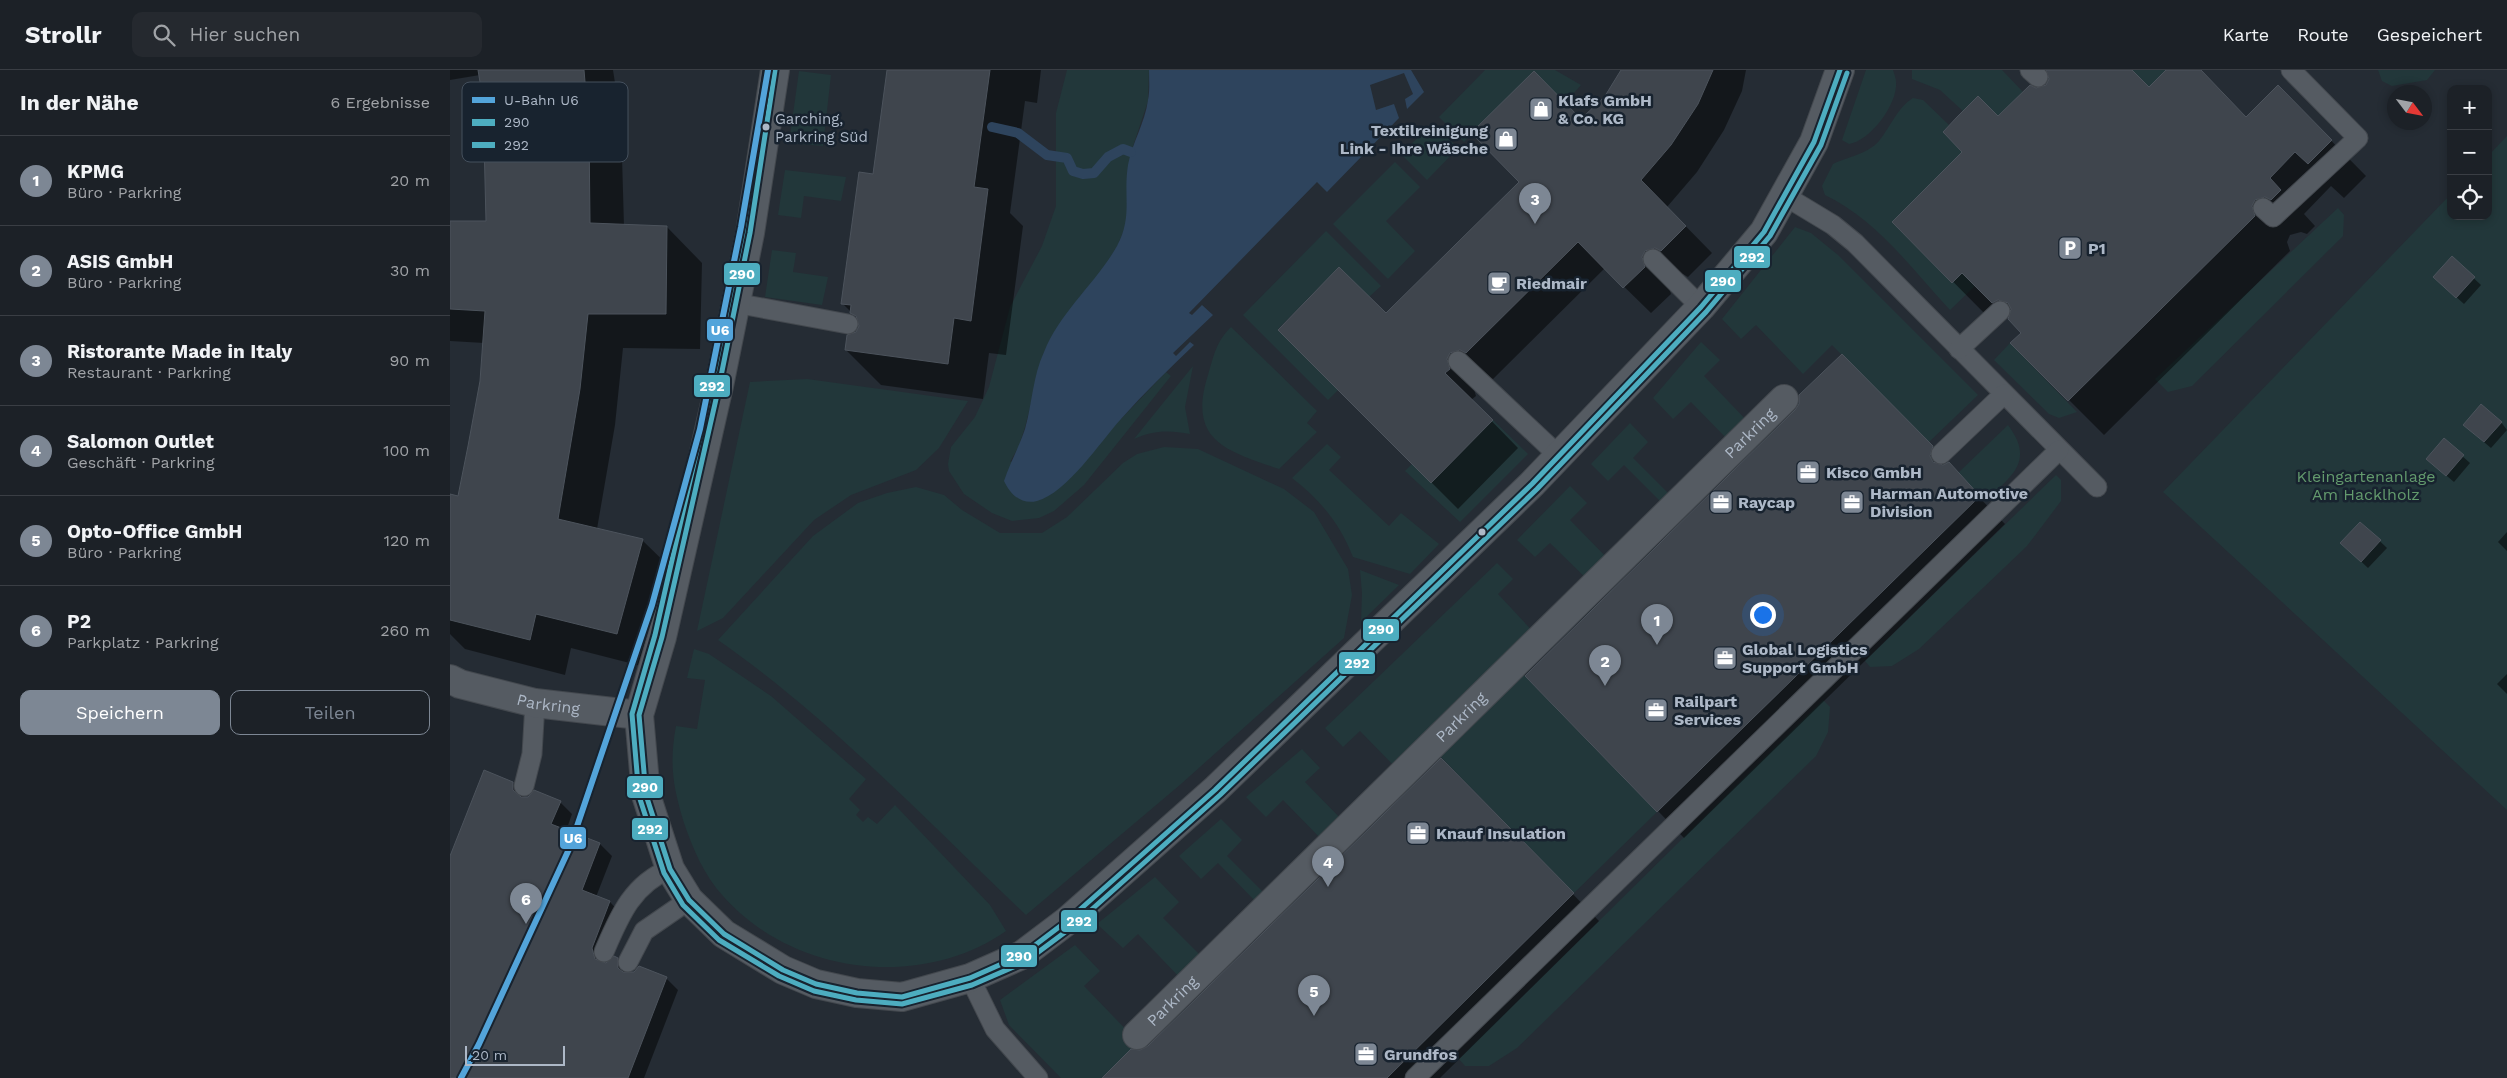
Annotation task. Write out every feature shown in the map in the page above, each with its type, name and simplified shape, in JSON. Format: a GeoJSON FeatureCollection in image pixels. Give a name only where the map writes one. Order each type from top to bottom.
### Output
{"type":"FeatureCollection","features":[{"type":"Feature","properties":{"kind":"street"},"geometry":{"type":"LineString","coordinates":[[775,70],[764,150],[735,304],[696,492],[662,637],[639,715],[646,796],[670,868],[689,900],[724,934],[783,970],[816,984],[857,993],[902,997],[970,978],[1022,955],[1067,921],[1150,849],[1297,713],[1559,456],[1702,308],[1764,232],[1814,142],[1840,70]]}},
{"type":"Feature","properties":{"kind":"street","name":"Parkring"},"geometry":{"type":"LineString","coordinates":[[1137,1035],[1784,399]]}},
{"type":"Feature","properties":{"kind":"street","name":"Parkring"},"geometry":{"type":"LineString","coordinates":[[453,684],[535,702],[639,715]]}},
{"type":"Feature","properties":{"kind":"lane"},"geometry":{"type":"LineString","coordinates":[[2263,208],[2274,217],[2358,138],[2291,70]]}},
{"type":"Feature","properties":{"kind":"lane"},"geometry":{"type":"LineString","coordinates":[[1785,196],[1833,225],[1855,243],[2097,487]]}},
{"type":"Feature","properties":{"kind":"lane"},"geometry":{"type":"LineString","coordinates":[[1653,259],[1702,308]]}},
{"type":"Feature","properties":{"kind":"lane"},"geometry":{"type":"LineString","coordinates":[[735,304],[848,324]]}},
{"type":"Feature","properties":{"kind":"lane"},"geometry":{"type":"LineString","coordinates":[[1959,349],[2000,311]]}},
{"type":"Feature","properties":{"kind":"lane"},"geometry":{"type":"LineString","coordinates":[[1458,361],[1559,456]]}},
{"type":"Feature","properties":{"kind":"lane"},"geometry":{"type":"LineString","coordinates":[[1941,454],[2004,394]]}},
{"type":"Feature","properties":{"kind":"lane"},"geometry":{"type":"LineString","coordinates":[[1424,1075],[2059,450]]}},
{"type":"Feature","properties":{"kind":"lane"},"geometry":{"type":"LineString","coordinates":[[524,786],[532,754],[535,702]]}},
{"type":"Feature","properties":{"kind":"lane"},"geometry":{"type":"LineString","coordinates":[[604,952],[620,913],[633,895],[660,873],[670,868]]}},
{"type":"Feature","properties":{"kind":"lane"},"geometry":{"type":"LineString","coordinates":[[628,962],[644,931],[689,900]]}},
{"type":"Feature","properties":{"kind":"lane"},"geometry":{"type":"LineString","coordinates":[[970,978],[995,1029],[1038,1078]]}},
{"type":"Feature","properties":{"kind":"green space"},"geometry":{"type":"Polygon","coordinates":[[[1067,70],[1149,70],[1148,101],[1131,152],[1127,174],[1128,219],[1118,245],[1103,269],[1060,324],[1044,352],[1025,427],[1019,446],[1010,462],[1121,419],[1166,372],[1171,376],[1084,485],[1054,511],[1039,518],[1012,521],[992,513],[964,494],[949,471],[948,464],[951,447],[975,417],[989,387],[1010,307],[1042,246],[1056,206],[1056,113],[1067,70]]]}},
{"type":"Feature","properties":{"kind":"green space"},"geometry":{"type":"Polygon","coordinates":[[[1485,70],[1555,70],[1581,85],[1565,103],[1534,72],[1464,142],[1439,117],[1485,70]]]}},
{"type":"Feature","properties":{"kind":"green space"},"geometry":{"type":"Polygon","coordinates":[[[1866,70],[1893,70],[1896,80],[1895,91],[1888,110],[1874,129],[1857,141],[1849,144],[1842,140],[1866,70]]]}},
{"type":"Feature","properties":{"kind":"green space"},"geometry":{"type":"Polygon","coordinates":[[[1912,70],[2002,70],[2023,92],[1998,116],[1978,96],[1963,111],[1940,90],[1912,79],[1912,70]]]}},
{"type":"Feature","properties":{"kind":"green space"},"geometry":{"type":"Polygon","coordinates":[[[2132,70],[2166,70],[2149,87],[2132,70]]]}},
{"type":"Feature","properties":{"kind":"green space"},"geometry":{"type":"Polygon","coordinates":[[[2378,70],[2435,70],[2427,80],[2398,85],[2390,85],[2382,81],[2378,70]]]}},
{"type":"Feature","properties":{"kind":"green space"},"geometry":{"type":"Polygon","coordinates":[[[799,71],[831,75],[823,146],[789,143],[799,71]]]}},
{"type":"Feature","properties":{"kind":"green space"},"geometry":{"type":"Polygon","coordinates":[[[1913,98],[1923,100],[1949,125],[1943,132],[1962,152],[1892,222],[1952,283],[1962,273],[1975,286],[1950,310],[1893,246],[1844,205],[1825,195],[1822,186],[1833,164],[1869,149],[1879,141],[1898,112],[1913,98]]]}},
{"type":"Feature","properties":{"kind":"green space"},"geometry":{"type":"Polygon","coordinates":[[[1433,123],[1458,148],[1427,180],[1401,154],[1433,123]]]}},
{"type":"Feature","properties":{"kind":"green space","name":"Kleingartenanlage Am Hacklholz"},"geometry":{"type":"Polygon","coordinates":[[[2507,136],[2507,810],[2163,492],[2447,198],[2447,220],[2492,220],[2492,152],[2507,136]]]}},
{"type":"Feature","properties":{"kind":"green space"},"geometry":{"type":"Polygon","coordinates":[[[1395,162],[1420,187],[1386,221],[1415,251],[1388,279],[1333,224],[1395,162]]]}},
{"type":"Feature","properties":{"kind":"green space"},"geometry":{"type":"Polygon","coordinates":[[[785,170],[846,177],[841,201],[804,196],[801,218],[778,215],[785,170]]]}},
{"type":"Feature","properties":{"kind":"green space"},"geometry":{"type":"Polygon","coordinates":[[[2338,208],[2344,215],[2343,236],[2192,386],[2168,392],[2155,379],[2338,208]]]}},
{"type":"Feature","properties":{"kind":"green space"},"geometry":{"type":"Polygon","coordinates":[[[1795,227],[1811,233],[1838,255],[1978,395],[1929,442],[1832,345],[1803,374],[1756,325],[1741,339],[1722,319],[1795,227]]]}},
{"type":"Feature","properties":{"kind":"green space"},"geometry":{"type":"Polygon","coordinates":[[[1326,231],[1381,286],[1369,297],[1339,267],[1278,329],[1338,390],[1328,400],[1243,315],[1326,231]]]}},
{"type":"Feature","properties":{"kind":"green space"},"geometry":{"type":"Polygon","coordinates":[[[772,250],[796,253],[793,272],[828,277],[822,305],[765,297],[772,250]]]}},
{"type":"Feature","properties":{"kind":"green space"},"geometry":{"type":"Polygon","coordinates":[[[1231,327],[1317,411],[1307,423],[1317,432],[1279,469],[1228,449],[1216,440],[1208,429],[1203,415],[1203,397],[1214,355],[1231,327]]]}},
{"type":"Feature","properties":{"kind":"green space"},"geometry":{"type":"Polygon","coordinates":[[[1701,342],[1720,360],[1704,376],[1751,425],[1732,444],[1691,402],[1673,419],[1653,398],[1701,342]]]}},
{"type":"Feature","properties":{"kind":"green space"},"geometry":{"type":"Polygon","coordinates":[[[2010,343],[2077,412],[2059,418],[2049,414],[1994,360],[2010,343]]]}},
{"type":"Feature","properties":{"kind":"green space"},"geometry":{"type":"Polygon","coordinates":[[[1193,366],[1185,407],[1190,434],[1162,432],[1134,439],[1193,366]]]}},
{"type":"Feature","properties":{"kind":"green space"},"geometry":{"type":"Polygon","coordinates":[[[807,379],[968,401],[939,448],[916,470],[851,495],[814,520],[723,618],[697,631],[750,382],[807,379]]]}},
{"type":"Feature","properties":{"kind":"green space"},"geometry":{"type":"Polygon","coordinates":[[[1493,420],[1528,454],[1460,522],[1405,471],[1412,464],[1431,483],[1493,420]]]}},
{"type":"Feature","properties":{"kind":"green space"},"geometry":{"type":"Polygon","coordinates":[[[1630,423],[1648,442],[1633,458],[1675,500],[1667,508],[1624,465],[1608,481],[1591,464],[1630,423]]]}},
{"type":"Feature","properties":{"kind":"green space"},"geometry":{"type":"Polygon","coordinates":[[[2008,425],[2020,449],[2020,458],[2017,467],[2004,484],[1985,501],[1958,473],[2008,425]]]}},
{"type":"Feature","properties":{"kind":"green space"},"geometry":{"type":"Polygon","coordinates":[[[1327,444],[1341,457],[1329,470],[1389,526],[1401,513],[1439,544],[1410,574],[1353,557],[1342,534],[1328,513],[1312,495],[1292,478],[1327,444]]]}},
{"type":"Feature","properties":{"kind":"green space"},"geometry":{"type":"Polygon","coordinates":[[[1164,447],[1198,449],[1284,489],[1314,512],[1348,569],[1352,595],[1344,638],[1181,784],[1026,915],[915,807],[839,737],[759,670],[718,640],[813,536],[858,503],[887,493],[916,487],[944,495],[962,510],[1000,533],[1042,533],[1067,517],[1123,463],[1137,454],[1164,447]]]}},
{"type":"Feature","properties":{"kind":"green space"},"geometry":{"type":"Polygon","coordinates":[[[2056,475],[2061,480],[2061,501],[2027,546],[1919,649],[1892,666],[1870,667],[1865,661],[2056,475]]]}},
{"type":"Feature","properties":{"kind":"green space"},"geometry":{"type":"Polygon","coordinates":[[[1570,486],[1587,503],[1570,520],[1612,563],[1593,585],[1550,543],[1535,557],[1517,540],[1570,486]]]}},
{"type":"Feature","properties":{"kind":"green space"},"geometry":{"type":"Polygon","coordinates":[[[1497,563],[1513,579],[1498,594],[1538,637],[1399,771],[1360,731],[1343,747],[1325,728],[1497,563]]]}},
{"type":"Feature","properties":{"kind":"green space"},"geometry":{"type":"Polygon","coordinates":[[[1360,570],[1399,585],[1361,622],[1362,593],[1360,570]]]}},
{"type":"Feature","properties":{"kind":"green space"},"geometry":{"type":"Polygon","coordinates":[[[694,649],[709,654],[771,696],[866,779],[849,799],[860,810],[856,815],[863,822],[868,817],[877,824],[895,805],[990,905],[1006,931],[972,950],[935,962],[897,967],[858,965],[820,957],[784,943],[751,922],[723,896],[705,871],[687,833],[677,798],[673,775],[676,726],[697,729],[705,680],[687,678],[694,649]]]}},
{"type":"Feature","properties":{"kind":"green space"},"geometry":{"type":"Polygon","coordinates":[[[1518,669],[1657,812],[1574,893],[1435,751],[1518,669]]]}},
{"type":"Feature","properties":{"kind":"green space"},"geometry":{"type":"Polygon","coordinates":[[[1823,700],[1830,707],[1828,732],[1816,756],[1517,1048],[1489,1066],[1465,1066],[1459,1059],[1823,700]]]}},
{"type":"Feature","properties":{"kind":"green space"},"geometry":{"type":"Polygon","coordinates":[[[1302,749],[1320,768],[1305,782],[1345,823],[1325,843],[1283,800],[1266,817],[1246,797],[1302,749]]]}},
{"type":"Feature","properties":{"kind":"green space"},"geometry":{"type":"Polygon","coordinates":[[[1221,819],[1242,840],[1227,856],[1270,899],[1261,907],[1218,863],[1201,879],[1179,856],[1221,819]]]}},
{"type":"Feature","properties":{"kind":"green space"},"geometry":{"type":"Polygon","coordinates":[[[1155,877],[1179,902],[1163,918],[1207,962],[1184,982],[1138,934],[1123,948],[1097,924],[1155,877]]]}},
{"type":"Feature","properties":{"kind":"green space"},"geometry":{"type":"Polygon","coordinates":[[[1075,945],[1100,971],[1084,986],[1138,1042],[1108,1072],[1113,1078],[1061,1078],[1009,1025],[1000,1000],[1075,945]]]}},
{"type":"Feature","properties":{"kind":"water"},"geometry":{"type":"Polygon","coordinates":[[[1149,70],[1411,70],[1424,92],[1407,109],[1405,99],[1413,94],[1404,73],[1370,85],[1376,110],[1394,104],[1399,118],[1327,192],[1317,182],[1189,313],[1192,315],[1202,305],[1213,315],[1173,353],[1176,356],[1190,342],[1194,345],[1130,409],[1071,478],[1060,488],[1037,501],[1021,500],[1009,490],[1004,481],[1025,429],[1037,370],[1051,337],[1059,324],[1099,273],[1122,235],[1126,215],[1128,165],[1146,108],[1149,92],[1149,70]]]}},
{"type":"Feature","properties":{"kind":"building"},"geometry":{"type":"Polygon","coordinates":[[[478,70],[584,70],[585,82],[480,82],[478,70]]]}},
{"type":"Feature","properties":{"kind":"building"},"geometry":{"type":"Polygon","coordinates":[[[887,70],[990,70],[974,187],[988,189],[971,321],[954,318],[948,364],[845,350],[847,335],[856,332],[859,326],[856,316],[850,313],[851,305],[841,304],[859,172],[873,174],[887,70]]]}},
{"type":"Feature","properties":{"kind":"building"},"geometry":{"type":"Polygon","coordinates":[[[1621,70],[1713,70],[1698,104],[1671,145],[1641,180],[1686,226],[1661,251],[1655,248],[1645,251],[1642,257],[1645,267],[1623,288],[1578,242],[1466,353],[1460,350],[1450,353],[1447,359],[1450,369],[1445,373],[1493,420],[1431,483],[1278,330],[1339,267],[1386,313],[1519,182],[1471,133],[1534,71],[1581,119],[1605,96],[1621,70]]]}},
{"type":"Feature","properties":{"kind":"building","name":"P1"},"geometry":{"type":"Polygon","coordinates":[[[2046,70],[2132,70],[2149,87],[2166,70],[2201,70],[2246,117],[2278,85],[2332,140],[2308,164],[2295,152],[2270,178],[2281,190],[2271,200],[2265,197],[2255,200],[2252,206],[2255,216],[2068,401],[2010,343],[2021,333],[2008,319],[2011,309],[2008,303],[1998,300],[1992,303],[1962,273],[1952,283],[1892,222],[1962,152],[1943,132],[1978,96],[1998,116],[2030,85],[2036,88],[2046,85],[2049,79],[2046,70]]]}},
{"type":"Feature","properties":{"kind":"building"},"geometry":{"type":"Polygon","coordinates":[[[485,162],[589,162],[590,223],[667,226],[666,314],[588,314],[580,389],[558,519],[643,539],[617,634],[536,614],[530,640],[450,620],[450,494],[458,496],[468,446],[480,381],[485,311],[450,309],[450,221],[486,221],[485,162]]]}},
{"type":"Feature","properties":{"kind":"building"},"geometry":{"type":"Polygon","coordinates":[[[2452,256],[2475,277],[2456,298],[2433,277],[2452,256]]]}},
{"type":"Feature","properties":{"kind":"building"},"geometry":{"type":"Polygon","coordinates":[[[1842,354],[1933,446],[1930,456],[1933,462],[1943,465],[1949,462],[1980,496],[1657,812],[1525,676],[1795,410],[1799,404],[1799,395],[1842,354]]]}},
{"type":"Feature","properties":{"kind":"building"},"geometry":{"type":"Polygon","coordinates":[[[2481,404],[2502,422],[2484,442],[2463,425],[2481,404]]]}},
{"type":"Feature","properties":{"kind":"building"},"geometry":{"type":"Polygon","coordinates":[[[2444,438],[2464,455],[2446,476],[2426,459],[2444,438]]]}},
{"type":"Feature","properties":{"kind":"building"},"geometry":{"type":"Polygon","coordinates":[[[2360,522],[2381,540],[2361,562],[2340,543],[2360,522]]]}},
{"type":"Feature","properties":{"kind":"building"},"geometry":{"type":"Polygon","coordinates":[[[1441,758],[1574,893],[1387,1078],[1102,1078],[1131,1049],[1140,1050],[1148,1046],[1441,758]]]}},
{"type":"Feature","properties":{"kind":"building"},"geometry":{"type":"Polygon","coordinates":[[[484,770],[513,782],[513,790],[521,797],[528,797],[534,790],[561,801],[551,824],[600,843],[582,890],[610,901],[592,948],[595,959],[606,963],[614,956],[618,958],[618,968],[623,972],[634,972],[639,966],[667,977],[628,1078],[450,1078],[450,856],[484,770]]]}},
{"type":"Feature","properties":{"kind":"waterway"},"geometry":{"type":"LineString","coordinates":[[992,127],[1018,133],[1047,155],[1067,158],[1073,171],[1083,174],[1094,173],[1108,157],[1123,149],[1131,152]]}},
{"type":"Feature","properties":{"kind":"metro line","name":"U6"},"geometry":{"type":"LineString","coordinates":[[461,1078],[479,1044],[570,847],[652,605],[700,429],[741,227],[768,70]]}},
{"type":"Feature","properties":{"kind":"transit line","name":"292"},"geometry":{"type":"LineString","coordinates":[[767,70],[743,232],[712,384],[655,635],[632,714],[639,796],[664,873],[683,905],[719,940],[779,976],[814,991],[856,1000],[902,1004],[972,985],[1025,962],[1072,927],[1220,795],[1537,489],[1706,312],[1770,236],[1821,145],[1847,73]]}},
{"type":"Feature","properties":{"kind":"transit line","name":"290"},"geometry":{"type":"LineString","coordinates":[[775,70],[750,233],[719,386],[662,637],[639,715],[646,795],[670,869],[689,900],[724,934],[783,970],[816,984],[857,993],[902,997],[970,978],[1022,955],[1067,921],[1215,790],[1532,484],[1701,307],[1764,232],[1814,142],[1840,70]]}},
{"type":"Feature","properties":{"kind":"place","name":"Klafs GmbH & Co. KG"},"geometry":{"type":"Point","coordinates":[1541,109]}},
{"type":"Feature","properties":{"kind":"place","name":"Garching, Parkring Süd"},"geometry":{"type":"Point","coordinates":[766,127]}},
{"type":"Feature","properties":{"kind":"place","name":"Textilreinigung Link - Ihre Wäsche"},"geometry":{"type":"Point","coordinates":[1506,139]}},
{"type":"Feature","properties":{"kind":"place","name":"Ristorante Made in Italy"},"geometry":{"type":"Point","coordinates":[1535,224]}},
{"type":"Feature","properties":{"kind":"place","name":"P1"},"geometry":{"type":"Point","coordinates":[2070,248]}},
{"type":"Feature","properties":{"kind":"place","name":"Riedmair"},"geometry":{"type":"Point","coordinates":[1499,283]}},
{"type":"Feature","properties":{"kind":"place","name":"Kisco GmbH"},"geometry":{"type":"Point","coordinates":[1808,472]}},
{"type":"Feature","properties":{"kind":"place","name":"Raycap"},"geometry":{"type":"Point","coordinates":[1721,502]}},
{"type":"Feature","properties":{"kind":"place","name":"Harman Automotive Division"},"geometry":{"type":"Point","coordinates":[1852,502]}},
{"type":"Feature","properties":{"kind":"place","name":"KPMG"},"geometry":{"type":"Point","coordinates":[1657,645]}},
{"type":"Feature","properties":{"kind":"place","name":"Global Logistics Support GmbH"},"geometry":{"type":"Point","coordinates":[1725,658]}},
{"type":"Feature","properties":{"kind":"place","name":"ASIS GmbH"},"geometry":{"type":"Point","coordinates":[1605,686]}},
{"type":"Feature","properties":{"kind":"place","name":"Railpart Services"},"geometry":{"type":"Point","coordinates":[1656,710]}},
{"type":"Feature","properties":{"kind":"place","name":"Knauf Insulation"},"geometry":{"type":"Point","coordinates":[1418,833]}},
{"type":"Feature","properties":{"kind":"place","name":"Salomon Outlet"},"geometry":{"type":"Point","coordinates":[1328,887]}},
{"type":"Feature","properties":{"kind":"place","name":"P2"},"geometry":{"type":"Point","coordinates":[526,924]}},
{"type":"Feature","properties":{"kind":"place","name":"Opto-Office GmbH"},"geometry":{"type":"Point","coordinates":[1314,1016]}},
{"type":"Feature","properties":{"kind":"place","name":"Grundfos"},"geometry":{"type":"Point","coordinates":[1366,1054]}}]}
